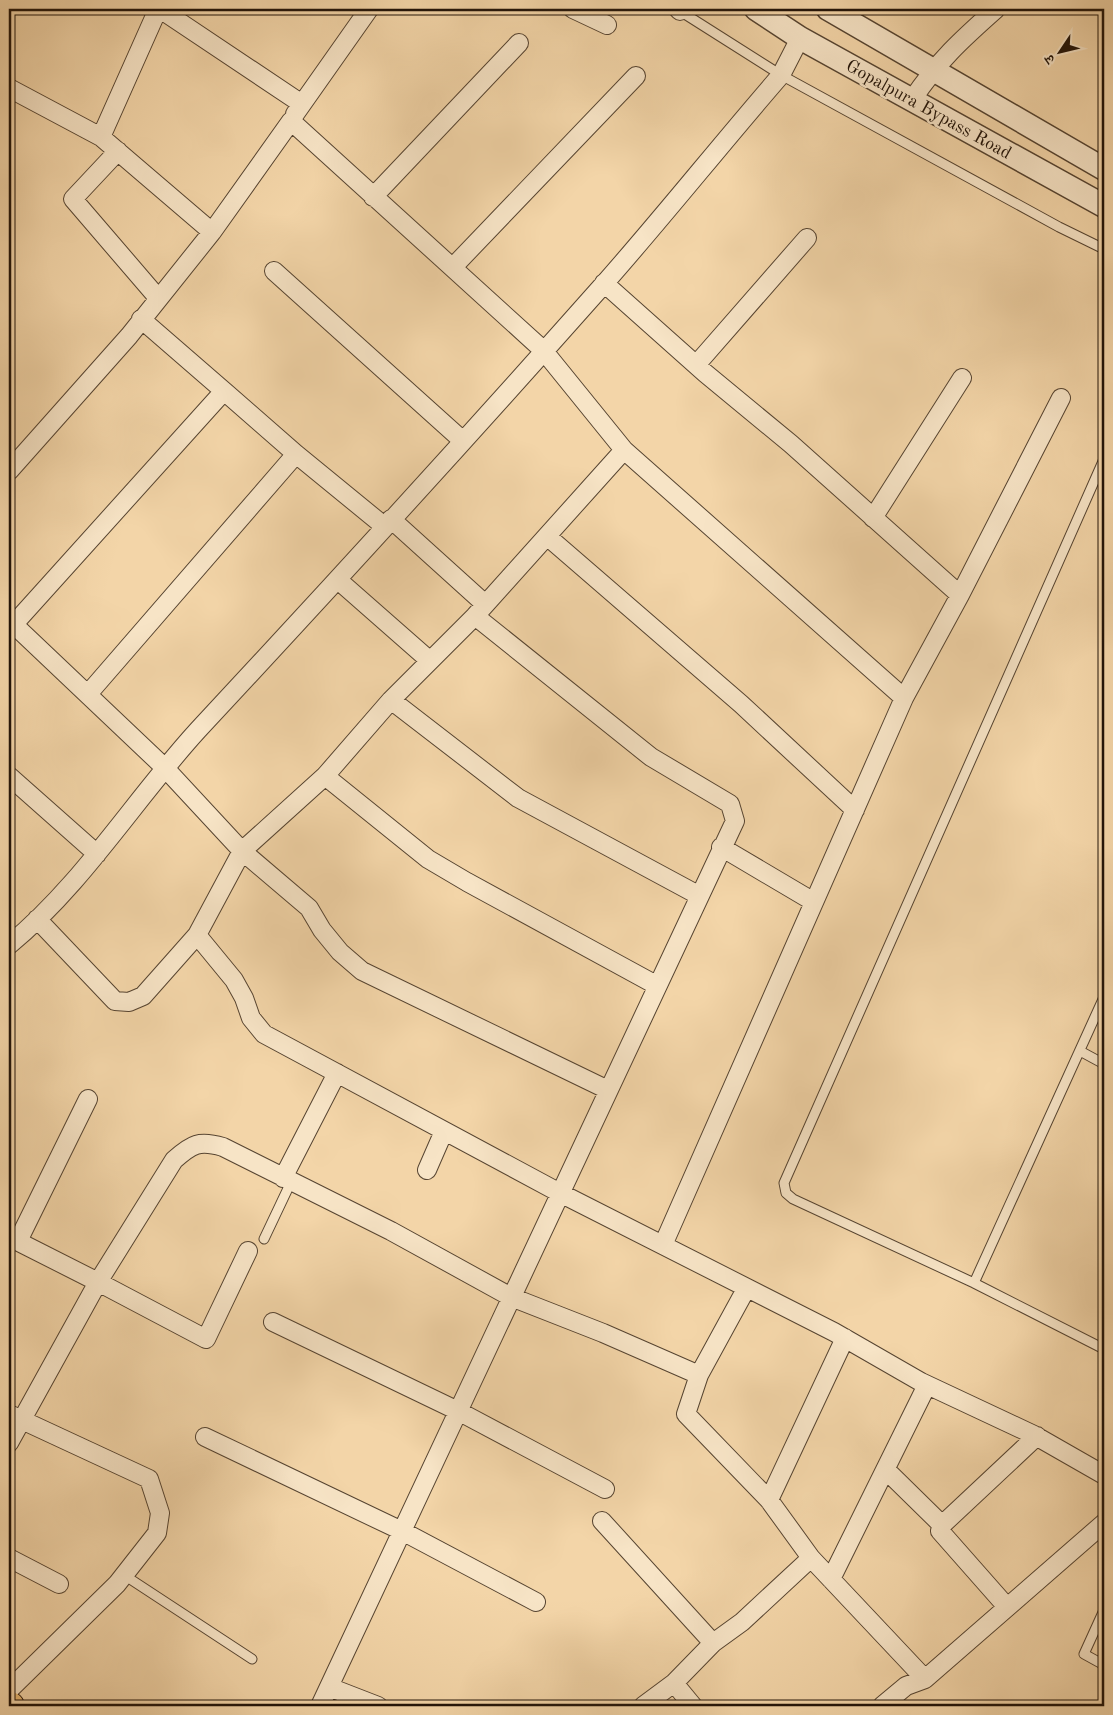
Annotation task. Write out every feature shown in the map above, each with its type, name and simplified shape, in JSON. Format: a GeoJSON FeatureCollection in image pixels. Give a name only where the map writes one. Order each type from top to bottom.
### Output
{"type":"FeatureCollection","features":[{"type":"Feature","properties":{"kind":"street"},"geometry":{"type":"LineString","coordinates":[[101,137],[159,9],[302,104]]}},
{"type":"Feature","properties":{"kind":"street"},"geometry":{"type":"LineString","coordinates":[[9,471],[129,336],[212,232],[368,9]]}},
{"type":"Feature","properties":{"kind":"street"},"geometry":{"type":"LineString","coordinates":[[572,9],[607,25]]}},
{"type":"Feature","properties":{"kind":"street","name":"Gopalpura Bypass Road"},"geometry":{"type":"LineString","coordinates":[[756,9],[800,38],[1104,206]]}},
{"type":"Feature","properties":{"kind":"street","name":"Gopalpura Bypass Road"},"geometry":{"type":"LineString","coordinates":[[828,9],[1104,169]]}},
{"type":"Feature","properties":{"kind":"street"},"geometry":{"type":"LineString","coordinates":[[912,100],[932,70],[954,46],[996,9]]}},
{"type":"Feature","properties":{"kind":"street"},"geometry":{"type":"LineString","coordinates":[[13,935],[37,919],[97,854],[164,767],[338,580],[604,284],[781,75],[800,38]]}},
{"type":"Feature","properties":{"kind":"street"},"geometry":{"type":"LineString","coordinates":[[373,197],[519,43]]}},
{"type":"Feature","properties":{"kind":"street"},"geometry":{"type":"LineString","coordinates":[[453,267],[636,76]]}},
{"type":"Feature","properties":{"kind":"street"},"geometry":{"type":"LineString","coordinates":[[9,88],[101,137],[212,232]]}},
{"type":"Feature","properties":{"kind":"street"},"geometry":{"type":"LineString","coordinates":[[291,121],[543,350],[624,450],[904,698]]}},
{"type":"Feature","properties":{"kind":"street"},"geometry":{"type":"LineString","coordinates":[[118,151],[73,200],[158,298]]}},
{"type":"Feature","properties":{"kind":"street"},"geometry":{"type":"LineString","coordinates":[[696,365],[807,238]]}},
{"type":"Feature","properties":{"kind":"street"},"geometry":{"type":"LineString","coordinates":[[274,271],[462,441]]}},
{"type":"Feature","properties":{"kind":"street"},"geometry":{"type":"LineString","coordinates":[[604,284],[696,365],[791,444],[960,595]]}},
{"type":"Feature","properties":{"kind":"street"},"geometry":{"type":"LineString","coordinates":[[141,319],[296,454],[388,523],[480,610],[651,757],[730,804],[735,821],[698,895],[320,1706]]}},
{"type":"Feature","properties":{"kind":"street"},"geometry":{"type":"LineString","coordinates":[[873,518],[962,378]]}},
{"type":"Feature","properties":{"kind":"street"},"geometry":{"type":"LineString","coordinates":[[224,392],[11,622],[164,767],[242,851],[309,908],[322,930],[340,952],[362,970],[608,1090]]}},
{"type":"Feature","properties":{"kind":"street"},"geometry":{"type":"LineString","coordinates":[[663,1245],[904,698],[960,595],[1061,398]]}},
{"type":"Feature","properties":{"kind":"street"},"geometry":{"type":"LineString","coordinates":[[37,919],[115,1001],[129,1002],[143,996],[197,935],[242,851],[324,776],[391,700],[480,610],[548,537],[624,450]]}},
{"type":"Feature","properties":{"kind":"street"},"geometry":{"type":"LineString","coordinates":[[88,694],[296,454]]}},
{"type":"Feature","properties":{"kind":"street"},"geometry":{"type":"LineString","coordinates":[[548,537],[741,704],[855,810]]}},
{"type":"Feature","properties":{"kind":"street"},"geometry":{"type":"LineString","coordinates":[[338,580],[429,660]]}},
{"type":"Feature","properties":{"kind":"street"},"geometry":{"type":"LineString","coordinates":[[391,700],[518,798],[698,895]]}},
{"type":"Feature","properties":{"kind":"street"},"geometry":{"type":"LineString","coordinates":[[9,776],[97,854]]}},
{"type":"Feature","properties":{"kind":"street"},"geometry":{"type":"LineString","coordinates":[[324,776],[428,859],[656,986]]}},
{"type":"Feature","properties":{"kind":"street"},"geometry":{"type":"LineString","coordinates":[[721,846],[814,902]]}},
{"type":"Feature","properties":{"kind":"street"},"geometry":{"type":"LineString","coordinates":[[197,935],[234,980],[244,998],[251,1018],[264,1034],[560,1193],[845,1338],[927,1385],[1037,1436],[1104,1475]]}},
{"type":"Feature","properties":{"kind":"street"},"geometry":{"type":"LineString","coordinates":[[287,1180],[337,1073]]}},
{"type":"Feature","properties":{"kind":"street"},"geometry":{"type":"LineString","coordinates":[[88,1099],[13,1239],[206,1339],[248,1251]]}},
{"type":"Feature","properties":{"kind":"street"},"geometry":{"type":"LineString","coordinates":[[427,1170],[444,1131]]}},
{"type":"Feature","properties":{"kind":"street"},"geometry":{"type":"LineString","coordinates":[[9,1443],[15,1417],[174,1160],[188,1148],[205,1141],[223,1146],[287,1180],[391,1230],[511,1297],[603,1333],[699,1375]]}},
{"type":"Feature","properties":{"kind":"street"},"geometry":{"type":"LineString","coordinates":[[746,1289],[699,1375],[686,1414],[769,1500],[811,1558],[924,1679]]}},
{"type":"Feature","properties":{"kind":"street"},"geometry":{"type":"LineString","coordinates":[[273,1322],[458,1411],[605,1489]]}},
{"type":"Feature","properties":{"kind":"street"},"geometry":{"type":"LineString","coordinates":[[769,1500],[845,1338]]}},
{"type":"Feature","properties":{"kind":"street"},"geometry":{"type":"LineString","coordinates":[[831,1579],[927,1385]]}},
{"type":"Feature","properties":{"kind":"street"},"geometry":{"type":"LineString","coordinates":[[9,1690],[124,1574],[157,1533],[160,1513],[149,1479],[15,1417]]}},
{"type":"Feature","properties":{"kind":"street"},"geometry":{"type":"LineString","coordinates":[[1007,1607],[940,1531],[942,1524],[1037,1436]]}},
{"type":"Feature","properties":{"kind":"street"},"geometry":{"type":"LineString","coordinates":[[205,1437],[402,1531],[536,1602]]}},
{"type":"Feature","properties":{"kind":"street"},"geometry":{"type":"LineString","coordinates":[[886,1470],[942,1524]]}},
{"type":"Feature","properties":{"kind":"street"},"geometry":{"type":"LineString","coordinates":[[602,1521],[713,1643]]}},
{"type":"Feature","properties":{"kind":"street"},"geometry":{"type":"LineString","coordinates":[[882,1706],[906,1686],[924,1679],[1104,1523]]}},
{"type":"Feature","properties":{"kind":"street"},"geometry":{"type":"LineString","coordinates":[[9,1558],[58,1584]]}},
{"type":"Feature","properties":{"kind":"street"},"geometry":{"type":"LineString","coordinates":[[643,1706],[674,1682],[713,1643],[742,1622],[811,1558]]}},
{"type":"Feature","properties":{"kind":"street"},"geometry":{"type":"LineString","coordinates":[[674,1682],[693,1706]]}},
{"type":"Feature","properties":{"kind":"street"},"geometry":{"type":"LineString","coordinates":[[329,1687],[378,1706]]}},
{"type":"Feature","properties":{"kind":"lane"},"geometry":{"type":"LineString","coordinates":[[679,10],[781,75],[1059,227],[1104,249]]}},
{"type":"Feature","properties":{"kind":"lane"},"geometry":{"type":"LineString","coordinates":[[1104,459],[784,1184],[786,1193],[793,1199],[974,1283],[1104,1349]]}},
{"type":"Feature","properties":{"kind":"lane"},"geometry":{"type":"LineString","coordinates":[[974,1283],[1104,997]]}},
{"type":"Feature","properties":{"kind":"lane"},"geometry":{"type":"LineString","coordinates":[[1080,1051],[1104,1064]]}},
{"type":"Feature","properties":{"kind":"lane"},"geometry":{"type":"LineString","coordinates":[[264,1238],[287,1180]]}},
{"type":"Feature","properties":{"kind":"lane"},"geometry":{"type":"LineString","coordinates":[[124,1574],[252,1659]]}},
{"type":"Feature","properties":{"kind":"lane"},"geometry":{"type":"LineString","coordinates":[[1104,1610],[1084,1654],[1104,1665]]}}]}
